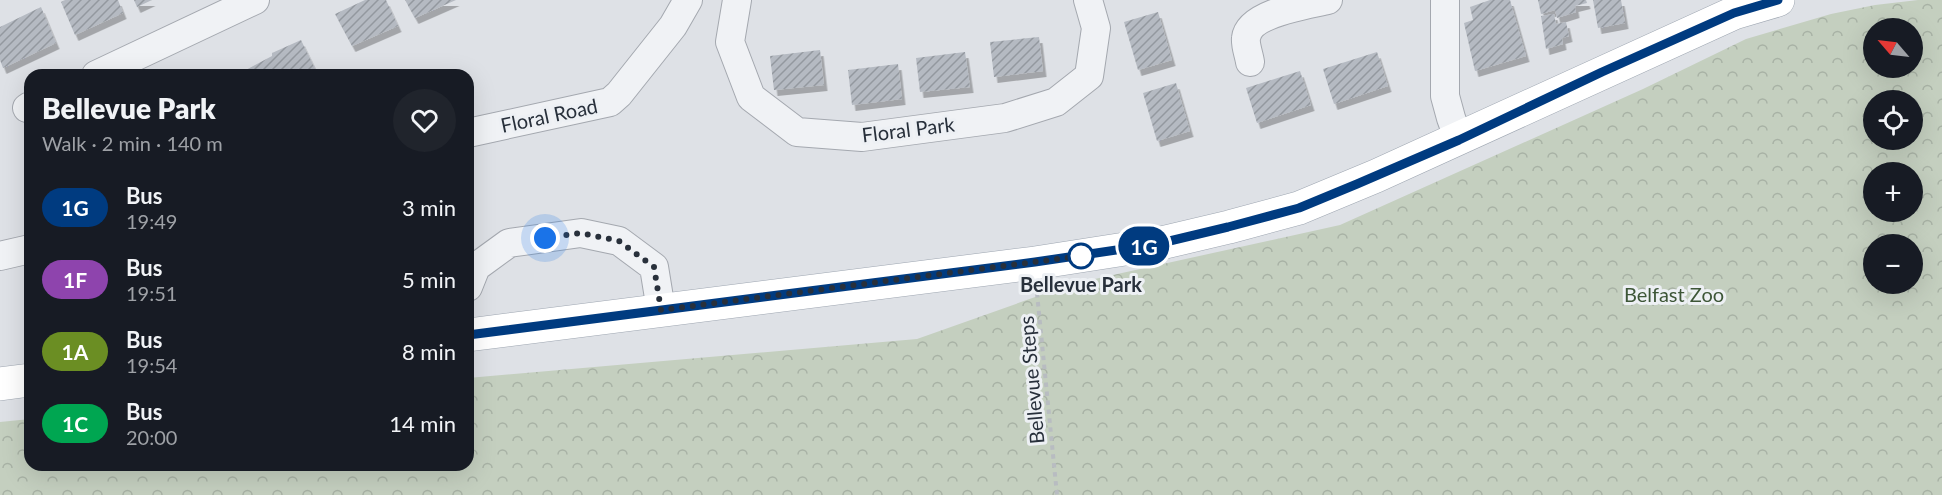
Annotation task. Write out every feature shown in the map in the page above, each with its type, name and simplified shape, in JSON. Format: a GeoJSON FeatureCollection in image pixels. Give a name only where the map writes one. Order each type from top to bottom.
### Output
{"type":"FeatureCollection","features":[{"type":"Feature","properties":{"kind":"main road"},"geometry":{"type":"LineString","coordinates":[[474,331],[661,310],[1157,244],[1299,208],[1459,140],[1734,13],[1778,0]]}},
{"type":"Feature","properties":{"kind":"main road"},"geometry":{"type":"LineString","coordinates":[[0,384],[24,382]]}},
{"type":"Feature","properties":{"kind":"street"},"geometry":{"type":"LineString","coordinates":[[109,69],[255,0]]}},
{"type":"Feature","properties":{"kind":"street","name":"Floral Road"},"geometry":{"type":"LineString","coordinates":[[474,132],[610,102],[619,94],[673,26],[688,0]]}},
{"type":"Feature","properties":{"kind":"street","name":"Floral Park"},"geometry":{"type":"LineString","coordinates":[[737,0],[730,42],[751,97],[797,132],[862,137],[1005,118],[1056,102],[1089,76],[1096,28],[1089,0]]}},
{"type":"Feature","properties":{"kind":"street"},"geometry":{"type":"LineString","coordinates":[[1250,62],[1246,37],[1253,24],[1267,16],[1328,0]]}},
{"type":"Feature","properties":{"kind":"street"},"geometry":{"type":"LineString","coordinates":[[1445,0],[1445,96],[1450,118],[1459,140]]}},
{"type":"Feature","properties":{"kind":"street"},"geometry":{"type":"LineString","coordinates":[[474,272],[476,267],[509,243],[581,233],[619,241],[654,267],[661,310]]}},
{"type":"Feature","properties":{"kind":"street"},"geometry":{"type":"LineString","coordinates":[[0,256],[24,250]]}},
{"type":"Feature","properties":{"kind":"path","name":"Bellevue Steps"},"geometry":{"type":"LineString","coordinates":[[1035,262],[1057,495]]}},
{"type":"Feature","properties":{"kind":"green space","name":"Belfast Zoo"},"geometry":{"type":"Polygon","coordinates":[[[1942,0],[1942,495],[0,495],[0,422],[24,420],[24,471],[474,471],[474,377],[917,339],[1072,284],[1340,225],[1643,89],[1746,39],[1831,14],[1875,5],[1942,0]]]}},
{"type":"Feature","properties":{"kind":"building"},"geometry":{"type":"Polygon","coordinates":[[[65,0],[118,0],[123,13],[75,35],[61,2],[65,0]]]}},
{"type":"Feature","properties":{"kind":"building"},"geometry":{"type":"Polygon","coordinates":[[[134,0],[152,0],[137,7],[134,0]]]}},
{"type":"Feature","properties":{"kind":"building"},"geometry":{"type":"Polygon","coordinates":[[[365,0],[386,0],[398,26],[352,46],[335,14],[365,0]]]}},
{"type":"Feature","properties":{"kind":"building"},"geometry":{"type":"Polygon","coordinates":[[[405,0],[456,0],[415,18],[405,0]]]}},
{"type":"Feature","properties":{"kind":"building"},"geometry":{"type":"Polygon","coordinates":[[[1490,0],[1510,0],[1526,56],[1475,71],[1464,23],[1473,20],[1470,7],[1490,0]]]}},
{"type":"Feature","properties":{"kind":"building"},"geometry":{"type":"Polygon","coordinates":[[[1538,0],[1586,0],[1587,3],[1575,6],[1576,12],[1557,18],[1555,10],[1541,14],[1538,0]]]}},
{"type":"Feature","properties":{"kind":"building"},"geometry":{"type":"Polygon","coordinates":[[[1593,0],[1621,0],[1625,23],[1598,28],[1593,0]]]}},
{"type":"Feature","properties":{"kind":"building"},"geometry":{"type":"Polygon","coordinates":[[[41,7],[56,43],[3,68],[0,60],[0,27],[41,7]]]}},
{"type":"Feature","properties":{"kind":"building"},"geometry":{"type":"Polygon","coordinates":[[[1158,12],[1172,60],[1138,70],[1124,22],[1158,12]]]}},
{"type":"Feature","properties":{"kind":"building"},"geometry":{"type":"Polygon","coordinates":[[[1554,14],[1556,24],[1566,22],[1569,36],[1562,38],[1563,44],[1546,49],[1541,16],[1554,14]]]}},
{"type":"Feature","properties":{"kind":"building"},"geometry":{"type":"Polygon","coordinates":[[[1039,37],[1043,71],[994,77],[990,42],[1039,37]]]}},
{"type":"Feature","properties":{"kind":"building"},"geometry":{"type":"Polygon","coordinates":[[[301,40],[315,69],[248,69],[272,56],[272,53],[301,40]]]}},
{"type":"Feature","properties":{"kind":"building"},"geometry":{"type":"Polygon","coordinates":[[[820,50],[824,85],[774,90],[770,56],[820,50]]]}},
{"type":"Feature","properties":{"kind":"building"},"geometry":{"type":"Polygon","coordinates":[[[965,52],[970,87],[920,92],[916,58],[965,52]]]}},
{"type":"Feature","properties":{"kind":"building"},"geometry":{"type":"Polygon","coordinates":[[[1377,52],[1388,86],[1334,104],[1323,69],[1377,52]]]}},
{"type":"Feature","properties":{"kind":"building"},"geometry":{"type":"Polygon","coordinates":[[[898,64],[902,99],[852,105],[848,70],[898,64]]]}},
{"type":"Feature","properties":{"kind":"building"},"geometry":{"type":"Polygon","coordinates":[[[1300,71],[1311,105],[1257,123],[1246,88],[1300,71]]]}},
{"type":"Feature","properties":{"kind":"building"},"geometry":{"type":"Polygon","coordinates":[[[1176,83],[1190,131],[1157,141],[1143,93],[1176,83]]]}},
{"type":"Feature","properties":{"kind":"bus line","name":"1G"},"geometry":{"type":"LineString","coordinates":[[474,334],[1035,262],[1157,244],[1228,227],[1299,208],[1459,140],[1734,13],[1778,0]]}},
{"type":"Feature","properties":{"kind":"place","name":"Bellevue Park"},"geometry":{"type":"Point","coordinates":[1081,256]}},
{"type":"Feature","properties":{"kind":"route"},"geometry":{"type":"LineString","coordinates":[[545,238],[581,233],[619,241],[654,267],[661,310],[1081,256]]}}]}
